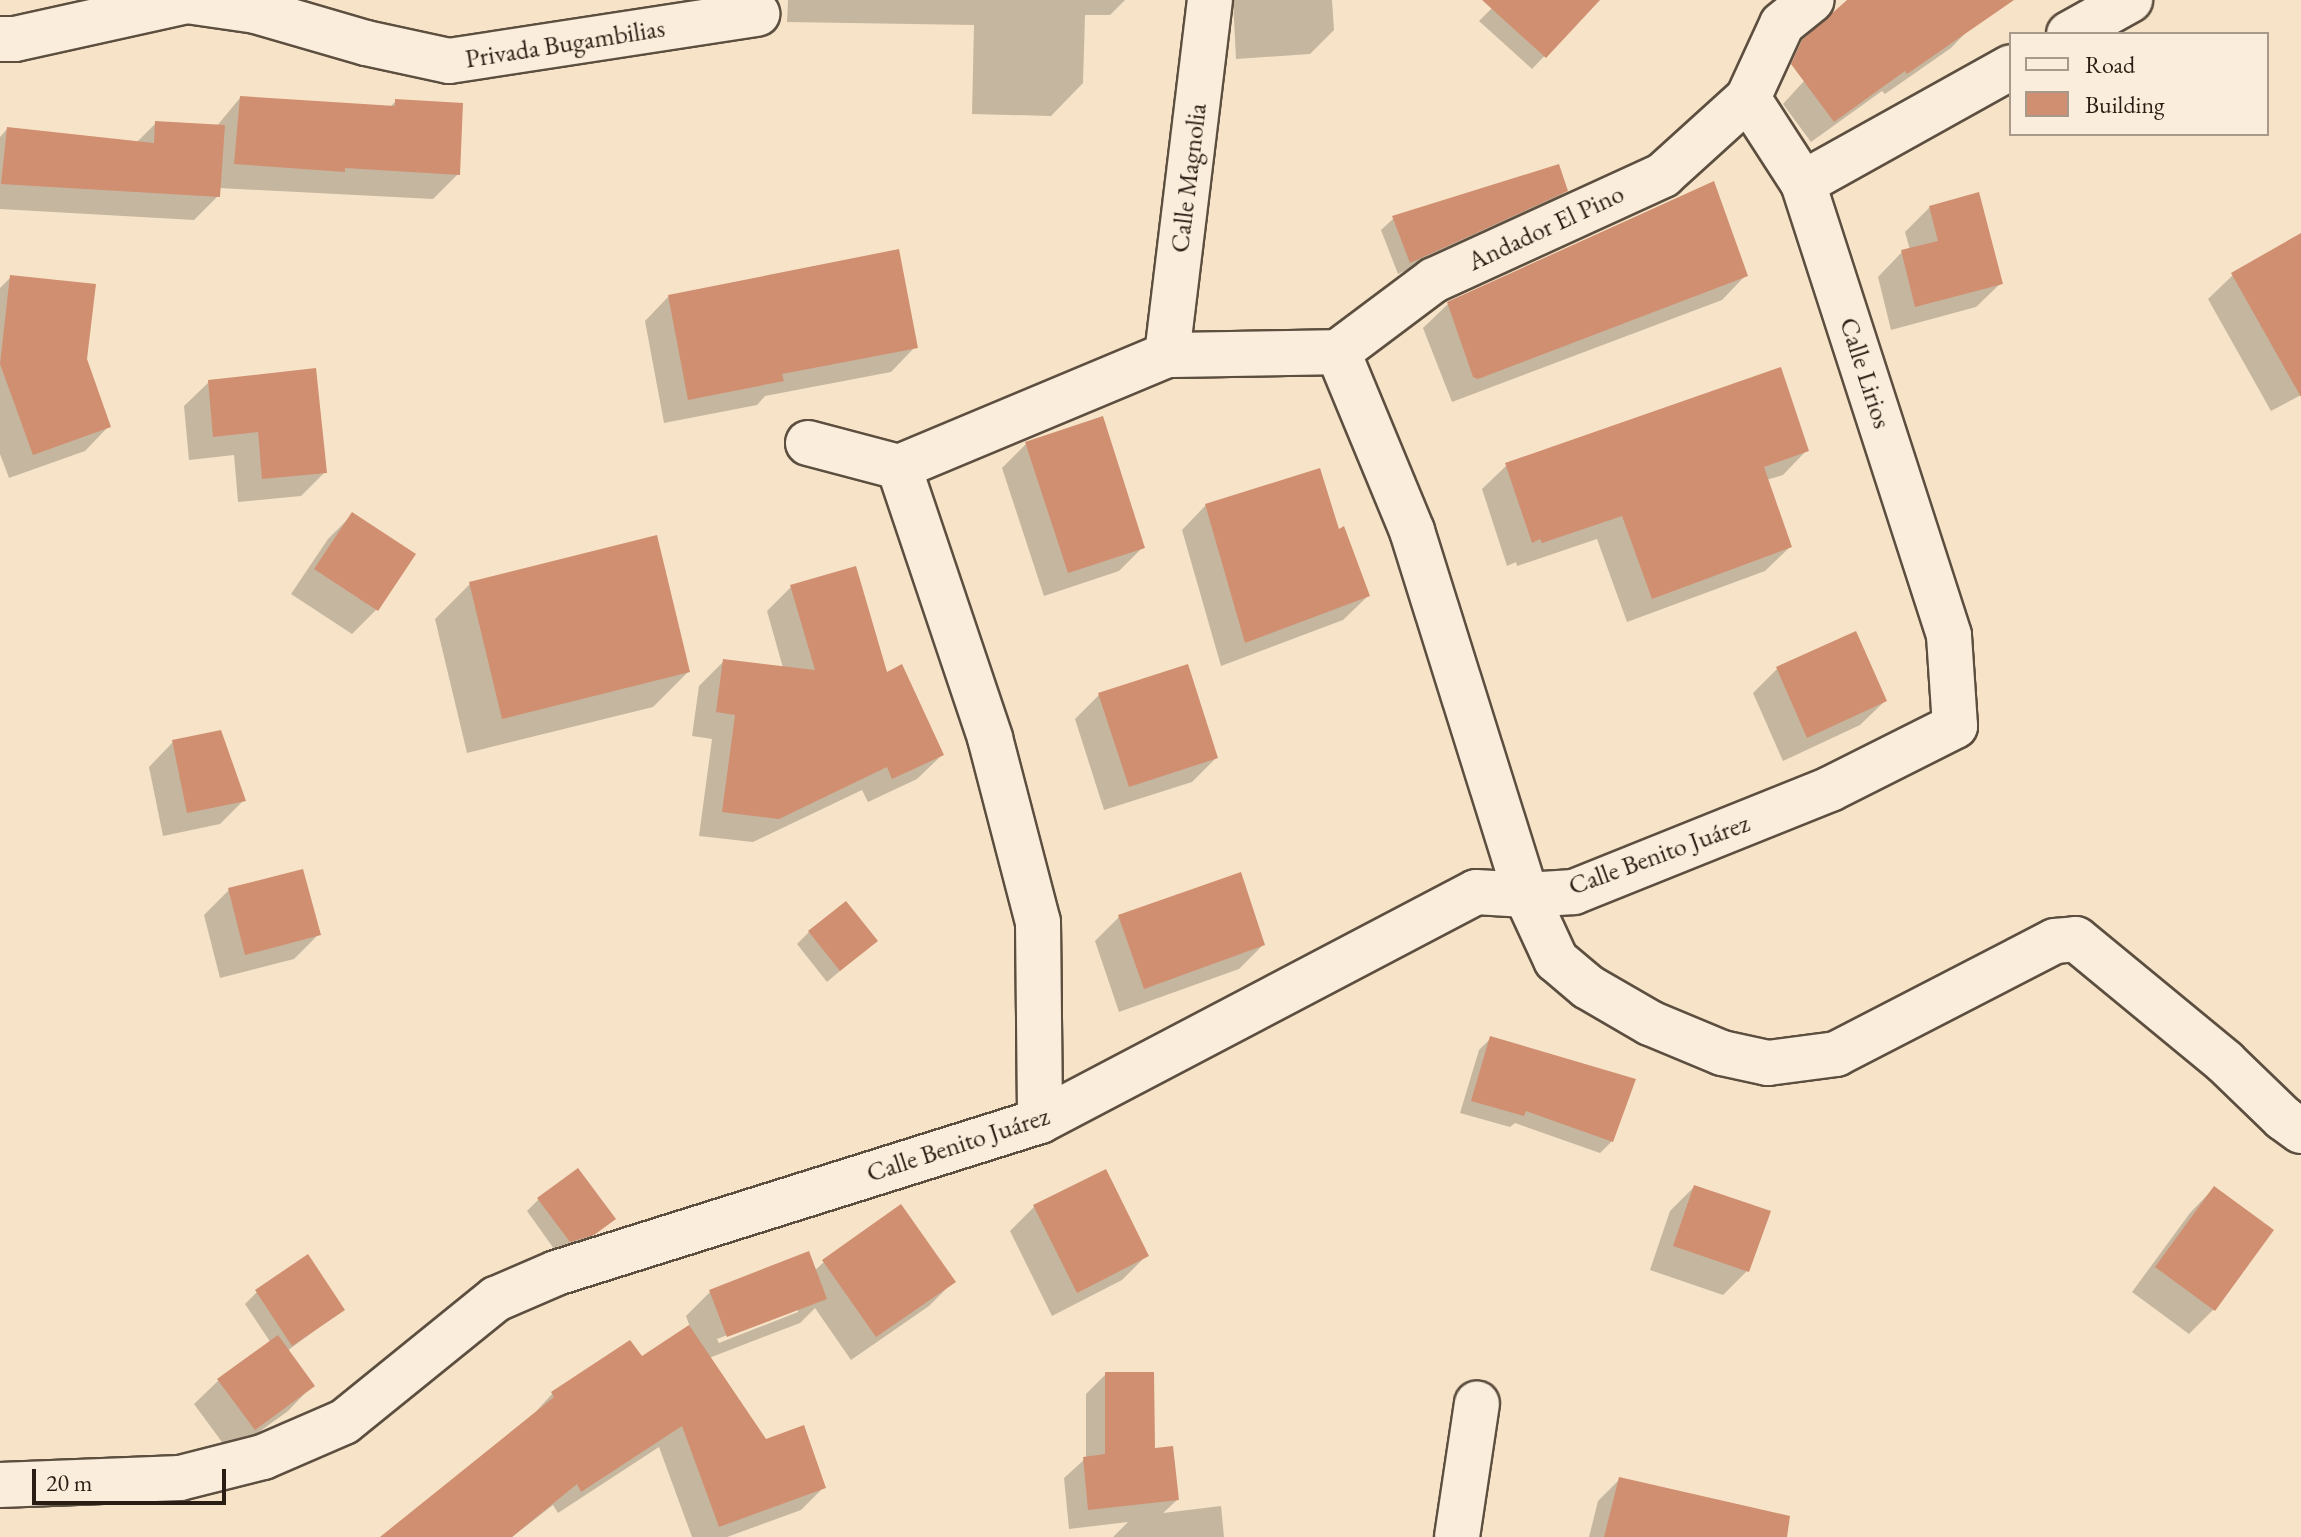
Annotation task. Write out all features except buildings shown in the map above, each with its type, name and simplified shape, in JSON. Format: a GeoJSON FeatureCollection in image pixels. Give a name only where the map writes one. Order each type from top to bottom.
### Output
{"type":"FeatureCollection","features":[{"type":"Feature","properties":{"kind":"street","name":"Calle Magnolia"},"geometry":{"type":"LineString","coordinates":[[1167,355],[1210,0]]}},
{"type":"Feature","properties":{"kind":"street"},"geometry":{"type":"LineString","coordinates":[[1748,98],[1782,24],[1812,0]]}},
{"type":"Feature","properties":{"kind":"street"},"geometry":{"type":"LineString","coordinates":[[2073,32],[2130,0]]}},
{"type":"Feature","properties":{"kind":"street"},"geometry":{"type":"LineString","coordinates":[[0,39],[15,39],[187,1]]}},
{"type":"Feature","properties":{"kind":"street","name":"Privada Bugambilias"},"geometry":{"type":"LineString","coordinates":[[187,1],[256,11],[366,43],[449,61],[757,14]]}},
{"type":"Feature","properties":{"kind":"street"},"geometry":{"type":"LineString","coordinates":[[1803,183],[2009,68]]}},
{"type":"Feature","properties":{"kind":"street","name":"Calle Lirios"},"geometry":{"type":"LineString","coordinates":[[1748,98],[1803,183],[1949,635],[1955,726],[1907,752]]}},
{"type":"Feature","properties":{"kind":"street","name":"Andador El Pino"},"geometry":{"type":"LineString","coordinates":[[1338,352],[1434,280],[1663,175],[1748,98]]}},
{"type":"Feature","properties":{"kind":"street"},"geometry":{"type":"LineString","coordinates":[[808,443],[899,467],[1167,355],[1338,352],[1412,531],[1526,895],[1556,960],[1588,987],[1650,1023],[1722,1053],[1768,1063],[1836,1054],[2055,941],[2076,939],[2180,1023],[2301,1131]]}},
{"type":"Feature","properties":{"kind":"street"},"geometry":{"type":"LineString","coordinates":[[899,467],[990,738],[1038,922],[1040,1121]]}},
{"type":"Feature","properties":{"kind":"street","name":"Calle Benito Juárez"},"geometry":{"type":"LineString","coordinates":[[0,1485],[180,1478],[263,1457],[344,1422],[496,1299],[556,1273],[1040,1121],[1476,892],[1526,895],[1574,892],[1830,789],[1907,752]]}},
{"type":"Feature","properties":{"kind":"street"},"geometry":{"type":"LineString","coordinates":[[1457,1537],[1477,1403]]}}]}
